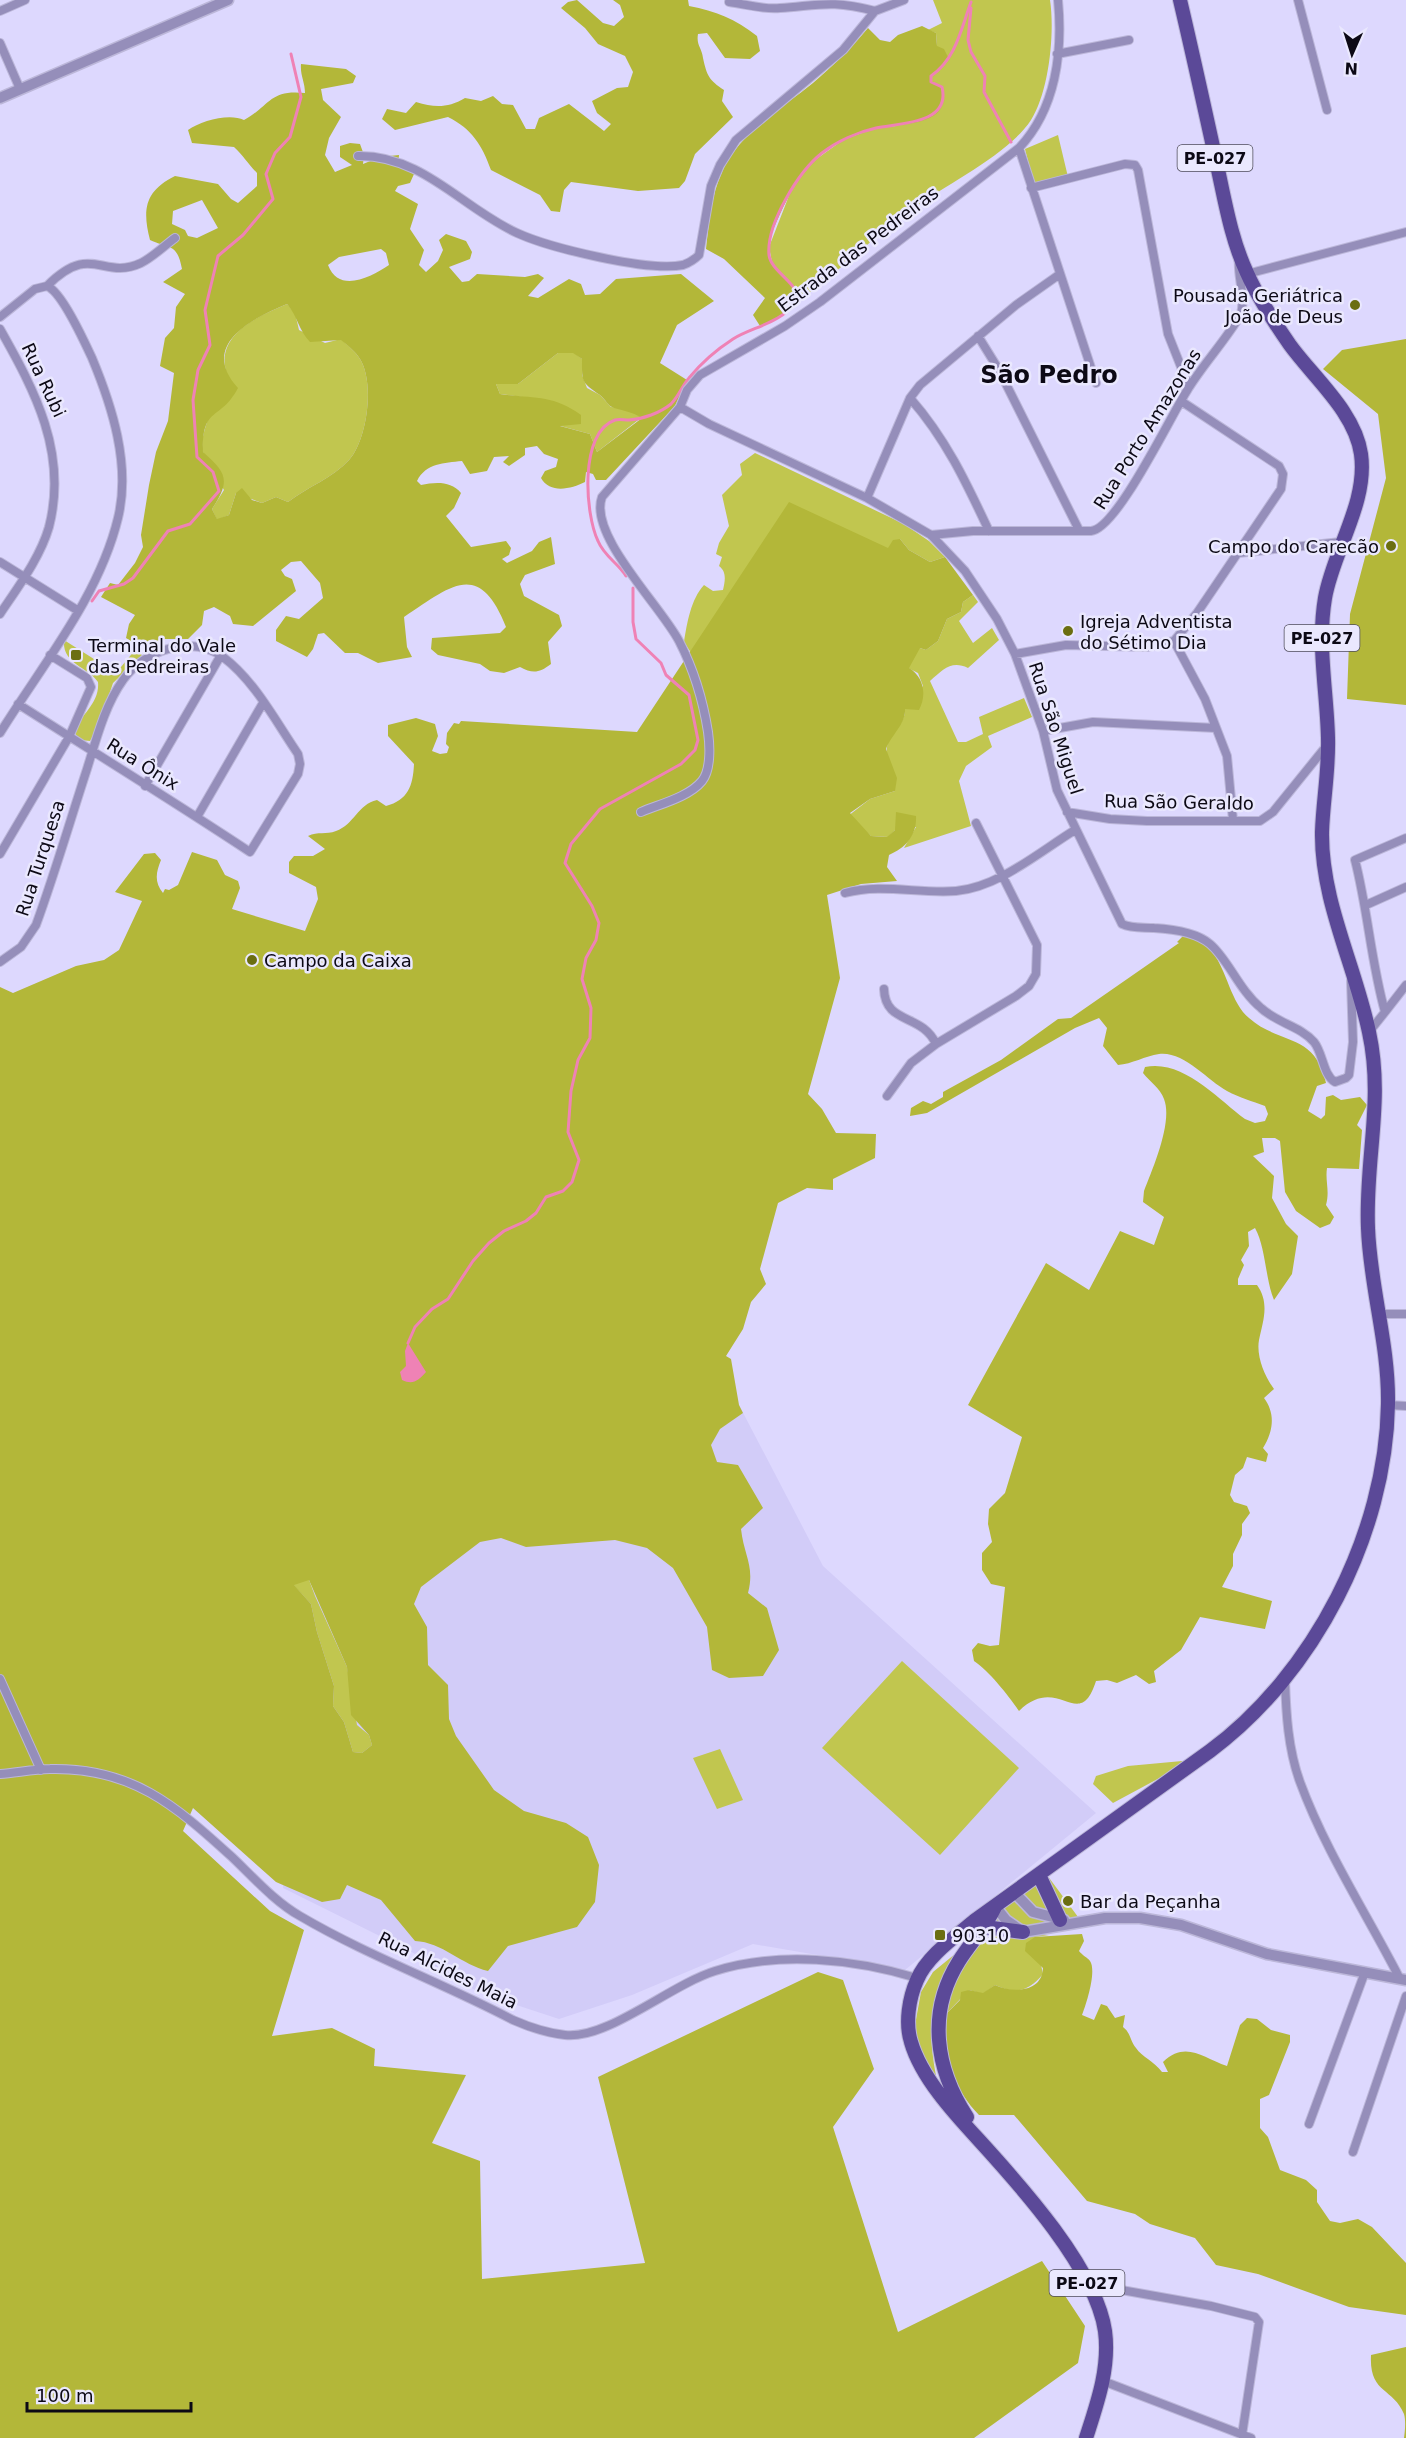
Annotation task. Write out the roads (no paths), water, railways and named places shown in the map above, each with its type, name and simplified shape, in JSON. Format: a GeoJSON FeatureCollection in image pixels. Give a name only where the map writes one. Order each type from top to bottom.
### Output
{"type":"FeatureCollection","features":[{"type":"Feature","properties":{"kind":"main road","name":"PE-027"},"geometry":{"type":"LineString","coordinates":[[1086,2438],[1103,2381],[1106,2355],[1105,2330],[1088,2284],[1050,2226],[992,2154],[948,2107],[911,2043],[909,2013],[917,1978],[946,1945],[995,1906],[1240,1729],[1285,1678],[1323,1620],[1359,1551],[1378,1487],[1388,1405],[1381,1314],[1368,1234],[1367,1201],[1377,1098],[1369,1032],[1334,910],[1323,851],[1328,744],[1322,627],[1330,577],[1356,504],[1362,477],[1362,456],[1348,419],[1291,345],[1247,274],[1239,254],[1180,0]]}},
{"type":"Feature","properties":{"kind":"main road"},"geometry":{"type":"LineString","coordinates":[[1039,1875],[1060,1920]]}},
{"type":"Feature","properties":{"kind":"main road","name":"PE-027"},"geometry":{"type":"LineString","coordinates":[[992,2154],[959,2104],[944,2074],[938,2044],[939,2011],[948,1980],[985,1927],[995,1906]]}},
{"type":"Feature","properties":{"kind":"main road"},"geometry":{"type":"LineString","coordinates":[[985,1927],[1023,1932]]}},
{"type":"Feature","properties":{"kind":"street"},"geometry":{"type":"LineString","coordinates":[[0,11],[25,0]]}},
{"type":"Feature","properties":{"kind":"street"},"geometry":{"type":"LineString","coordinates":[[0,98],[228,0]]}},
{"type":"Feature","properties":{"kind":"street"},"geometry":{"type":"LineString","coordinates":[[729,2],[778,9],[819,1],[838,0],[875,11]]}},
{"type":"Feature","properties":{"kind":"street"},"geometry":{"type":"LineString","coordinates":[[358,156],[374,156],[404,163],[440,182],[498,223],[541,242],[632,262],[686,264],[699,255],[711,186],[720,165],[736,141],[843,50],[875,11],[904,0]]}},
{"type":"Feature","properties":{"kind":"street","name":"Estrada das Pedreiras"},"geometry":{"type":"LineString","coordinates":[[642,812],[695,789],[704,779],[709,743],[697,682],[679,640],[613,546],[599,518],[598,509],[606,489],[680,408],[687,390],[700,375],[785,326],[820,302],[1019,148],[1033,134],[1049,101],[1057,54],[1058,0]]}},
{"type":"Feature","properties":{"kind":"street"},"geometry":{"type":"LineString","coordinates":[[1298,0],[1328,111]]}},
{"type":"Feature","properties":{"kind":"street"},"geometry":{"type":"LineString","coordinates":[[1057,54],[1129,40]]}},
{"type":"Feature","properties":{"kind":"street"},"geometry":{"type":"LineString","coordinates":[[0,43],[20,89]]}},
{"type":"Feature","properties":{"kind":"street"},"geometry":{"type":"LineString","coordinates":[[1019,148],[1096,383]]}},
{"type":"Feature","properties":{"kind":"street"},"geometry":{"type":"LineString","coordinates":[[1031,188],[1125,164],[1135,165],[1138,170],[1168,334],[1189,387]]}},
{"type":"Feature","properties":{"kind":"street"},"geometry":{"type":"LineString","coordinates":[[1247,274],[1406,232]]}},
{"type":"Feature","properties":{"kind":"street"},"geometry":{"type":"LineString","coordinates":[[0,317],[35,289],[47,286],[60,273],[79,263],[116,267],[140,263],[175,238]]}},
{"type":"Feature","properties":{"kind":"street","name":"Rua Porto Amazonas"},"geometry":{"type":"LineString","coordinates":[[931,535],[989,531],[1097,531],[1114,514],[1189,387],[1241,314],[1243,299],[1238,273],[1239,254]]}},
{"type":"Feature","properties":{"kind":"street"},"geometry":{"type":"LineString","coordinates":[[867,498],[910,398],[929,375],[1060,274]]}},
{"type":"Feature","properties":{"kind":"street"},"geometry":{"type":"LineString","coordinates":[[0,733],[77,610],[107,555],[119,516],[121,474],[117,435],[107,395],[89,351],[56,292],[47,286]]}},
{"type":"Feature","properties":{"kind":"street","name":"Rua Rubi"},"geometry":{"type":"LineString","coordinates":[[0,329],[42,409],[50,433],[55,494],[48,528],[24,577],[0,614]]}},
{"type":"Feature","properties":{"kind":"street"},"geometry":{"type":"LineString","coordinates":[[978,336],[999,370],[1079,530]]}},
{"type":"Feature","properties":{"kind":"street"},"geometry":{"type":"LineString","coordinates":[[910,398],[935,426],[953,455],[989,531]]}},
{"type":"Feature","properties":{"kind":"street"},"geometry":{"type":"LineString","coordinates":[[1015,654],[1066,645],[1139,648],[1174,641],[1197,613],[1281,489],[1283,474],[1279,466],[1181,401]]}},
{"type":"Feature","properties":{"kind":"street","name":"Rua São Miguel"},"geometry":{"type":"LineString","coordinates":[[680,408],[709,424],[867,498],[931,535],[970,578],[1015,654],[1043,731],[1057,790],[1122,924],[1181,932],[1209,944],[1243,990],[1260,1008],[1282,1023],[1301,1031],[1313,1041],[1321,1053],[1329,1077],[1335,1082],[1346,1078],[1351,1064],[1351,965]]}},
{"type":"Feature","properties":{"kind":"street"},"geometry":{"type":"LineString","coordinates":[[1238,553],[1341,542]]}},
{"type":"Feature","properties":{"kind":"street"},"geometry":{"type":"LineString","coordinates":[[0,562],[77,610]]}},
{"type":"Feature","properties":{"kind":"street"},"geometry":{"type":"LineString","coordinates":[[1174,641],[1192,671],[1227,756],[1233,820]]}},
{"type":"Feature","properties":{"kind":"street","name":"Rua Turquesa"},"geometry":{"type":"LineString","coordinates":[[0,962],[21,947],[36,925],[93,752],[118,688],[141,661],[175,647],[205,649],[221,655]]}},
{"type":"Feature","properties":{"kind":"street"},"geometry":{"type":"LineString","coordinates":[[0,854],[69,737],[91,683],[87,678],[50,655]]}},
{"type":"Feature","properties":{"kind":"street"},"geometry":{"type":"LineString","coordinates":[[145,786],[221,655],[245,678],[263,703],[197,817]]}},
{"type":"Feature","properties":{"kind":"street","name":"Rua Ônix"},"geometry":{"type":"LineString","coordinates":[[18,704],[249,852],[298,774],[300,764],[298,754],[263,703]]}},
{"type":"Feature","properties":{"kind":"street"},"geometry":{"type":"LineString","coordinates":[[1043,731],[1076,724],[1111,722],[1216,728]]}},
{"type":"Feature","properties":{"kind":"street","name":"Rua São Geraldo"},"geometry":{"type":"LineString","coordinates":[[1067,812],[1110,819],[1147,821],[1233,820],[1252,822],[1268,817],[1328,744]]}},
{"type":"Feature","properties":{"kind":"street"},"geometry":{"type":"LineString","coordinates":[[887,1096],[911,1063],[936,1044],[1016,996],[1029,986],[1036,974],[1037,945],[976,823]]}},
{"type":"Feature","properties":{"kind":"street"},"geometry":{"type":"LineString","coordinates":[[845,892],[874,888],[957,891],[983,885],[1075,830]]}},
{"type":"Feature","properties":{"kind":"street"},"geometry":{"type":"LineString","coordinates":[[1385,1012],[1372,954],[1366,905],[1355,861],[1406,838]]}},
{"type":"Feature","properties":{"kind":"street"},"geometry":{"type":"LineString","coordinates":[[1366,905],[1406,887]]}},
{"type":"Feature","properties":{"kind":"street"},"geometry":{"type":"LineString","coordinates":[[1369,1032],[1406,985]]}},
{"type":"Feature","properties":{"kind":"street"},"geometry":{"type":"LineString","coordinates":[[884,988],[884,996],[891,1010],[927,1029],[936,1044]]}},
{"type":"Feature","properties":{"kind":"street"},"geometry":{"type":"LineString","coordinates":[[1381,1314],[1406,1314]]}},
{"type":"Feature","properties":{"kind":"street"},"geometry":{"type":"LineString","coordinates":[[1388,1405],[1406,1406]]}},
{"type":"Feature","properties":{"kind":"street"},"geometry":{"type":"LineString","coordinates":[[1285,1678],[1288,1725],[1300,1782],[1355,1896],[1402,1979]]}},
{"type":"Feature","properties":{"kind":"street"},"geometry":{"type":"LineString","coordinates":[[0,1679],[41,1770]]}},
{"type":"Feature","properties":{"kind":"street","name":"Rua Alcides Maia"},"geometry":{"type":"LineString","coordinates":[[0,1774],[41,1770],[105,1774],[137,1784],[160,1797],[192,1822],[298,1915],[513,2020],[567,2036],[602,2029],[679,1985],[698,1976],[736,1965],[790,1961],[839,1962],[864,1964],[917,1978]]}},
{"type":"Feature","properties":{"kind":"street"},"geometry":{"type":"LineString","coordinates":[[1014,1892],[1033,1912],[1060,1920],[1081,1921]]}},
{"type":"Feature","properties":{"kind":"street"},"geometry":{"type":"LineString","coordinates":[[995,1906],[1006,1920],[1023,1932],[1105,1918],[1140,1918],[1181,1925],[1267,1954],[1402,1979]]}},
{"type":"Feature","properties":{"kind":"street"},"geometry":{"type":"LineString","coordinates":[[1309,2124],[1365,1972]]}},
{"type":"Feature","properties":{"kind":"street"},"geometry":{"type":"LineString","coordinates":[[1353,2152],[1406,1996]]}},
{"type":"Feature","properties":{"kind":"street"},"geometry":{"type":"LineString","coordinates":[[1088,2284],[1211,2306],[1255,2317],[1259,2322],[1246,2437],[1103,2381]]}},
{"type":"Feature","properties":{"kind":"waterway"},"geometry":{"type":"LineString","coordinates":[[626,576],[598,541],[590,512],[588,475],[595,440],[603,428],[615,420],[640,418],[667,407],[674,401],[694,372],[715,352],[733,339],[775,320],[789,309],[797,296],[792,285],[771,262],[769,242],[778,214],[794,185],[813,161],[834,145],[869,130],[910,123],[931,115],[939,108],[943,99],[942,87],[931,82],[931,76],[952,52],[971,2]]}},
{"type":"Feature","properties":{"kind":"waterway"},"geometry":{"type":"LineString","coordinates":[[971,8],[968,40],[971,52],[985,76],[984,92],[1011,142]]}},
{"type":"Feature","properties":{"kind":"waterway"},"geometry":{"type":"LineString","coordinates":[[92,601],[99,591],[124,584],[133,578],[168,531],[190,524],[219,491],[213,472],[197,457],[193,400],[198,370],[210,345],[205,310],[218,256],[243,235],[273,199],[266,174],[275,153],[290,137],[301,97],[291,54]]}},
{"type":"Feature","properties":{"kind":"waterway"},"geometry":{"type":"LineString","coordinates":[[408,1343],[415,1327],[432,1309],[448,1299],[473,1261],[489,1243],[504,1231],[526,1221],[536,1213],[546,1197],[563,1191],[572,1182],[579,1160],[568,1132],[571,1091],[578,1060],[590,1038],[591,1008],[582,979],[586,958],[596,940],[599,923],[592,906],[565,863],[571,844],[600,809],[681,764],[695,750],[698,740],[689,695],[666,675],[661,663],[636,639],[633,622],[633,588]]}},
{"type":"Feature","properties":{"kind":"place","name":"Pousada Geriátrica João de Deus"},"geometry":{"type":"Point","coordinates":[1355,305]}},
{"type":"Feature","properties":{"kind":"place","name":"Campo do Carecão"},"geometry":{"type":"Point","coordinates":[1391,546]}},
{"type":"Feature","properties":{"kind":"place","name":"Igreja Adventista do Sétimo Dia"},"geometry":{"type":"Point","coordinates":[1068,631]}},
{"type":"Feature","properties":{"kind":"place","name":"Terminal do Vale das Pedreiras"},"geometry":{"type":"Point","coordinates":[76,655]}},
{"type":"Feature","properties":{"kind":"place","name":"Campo da Caixa"},"geometry":{"type":"Point","coordinates":[252,960]}},
{"type":"Feature","properties":{"kind":"place","name":"Bar da Peçanha"},"geometry":{"type":"Point","coordinates":[1068,1901]}},
{"type":"Feature","properties":{"kind":"place","name":"90310"},"geometry":{"type":"Point","coordinates":[940,1935]}},
{"type":"Feature","properties":{"kind":"district","name":"São Pedro"},"geometry":{"type":"Point","coordinates":[1049,375]}}]}
